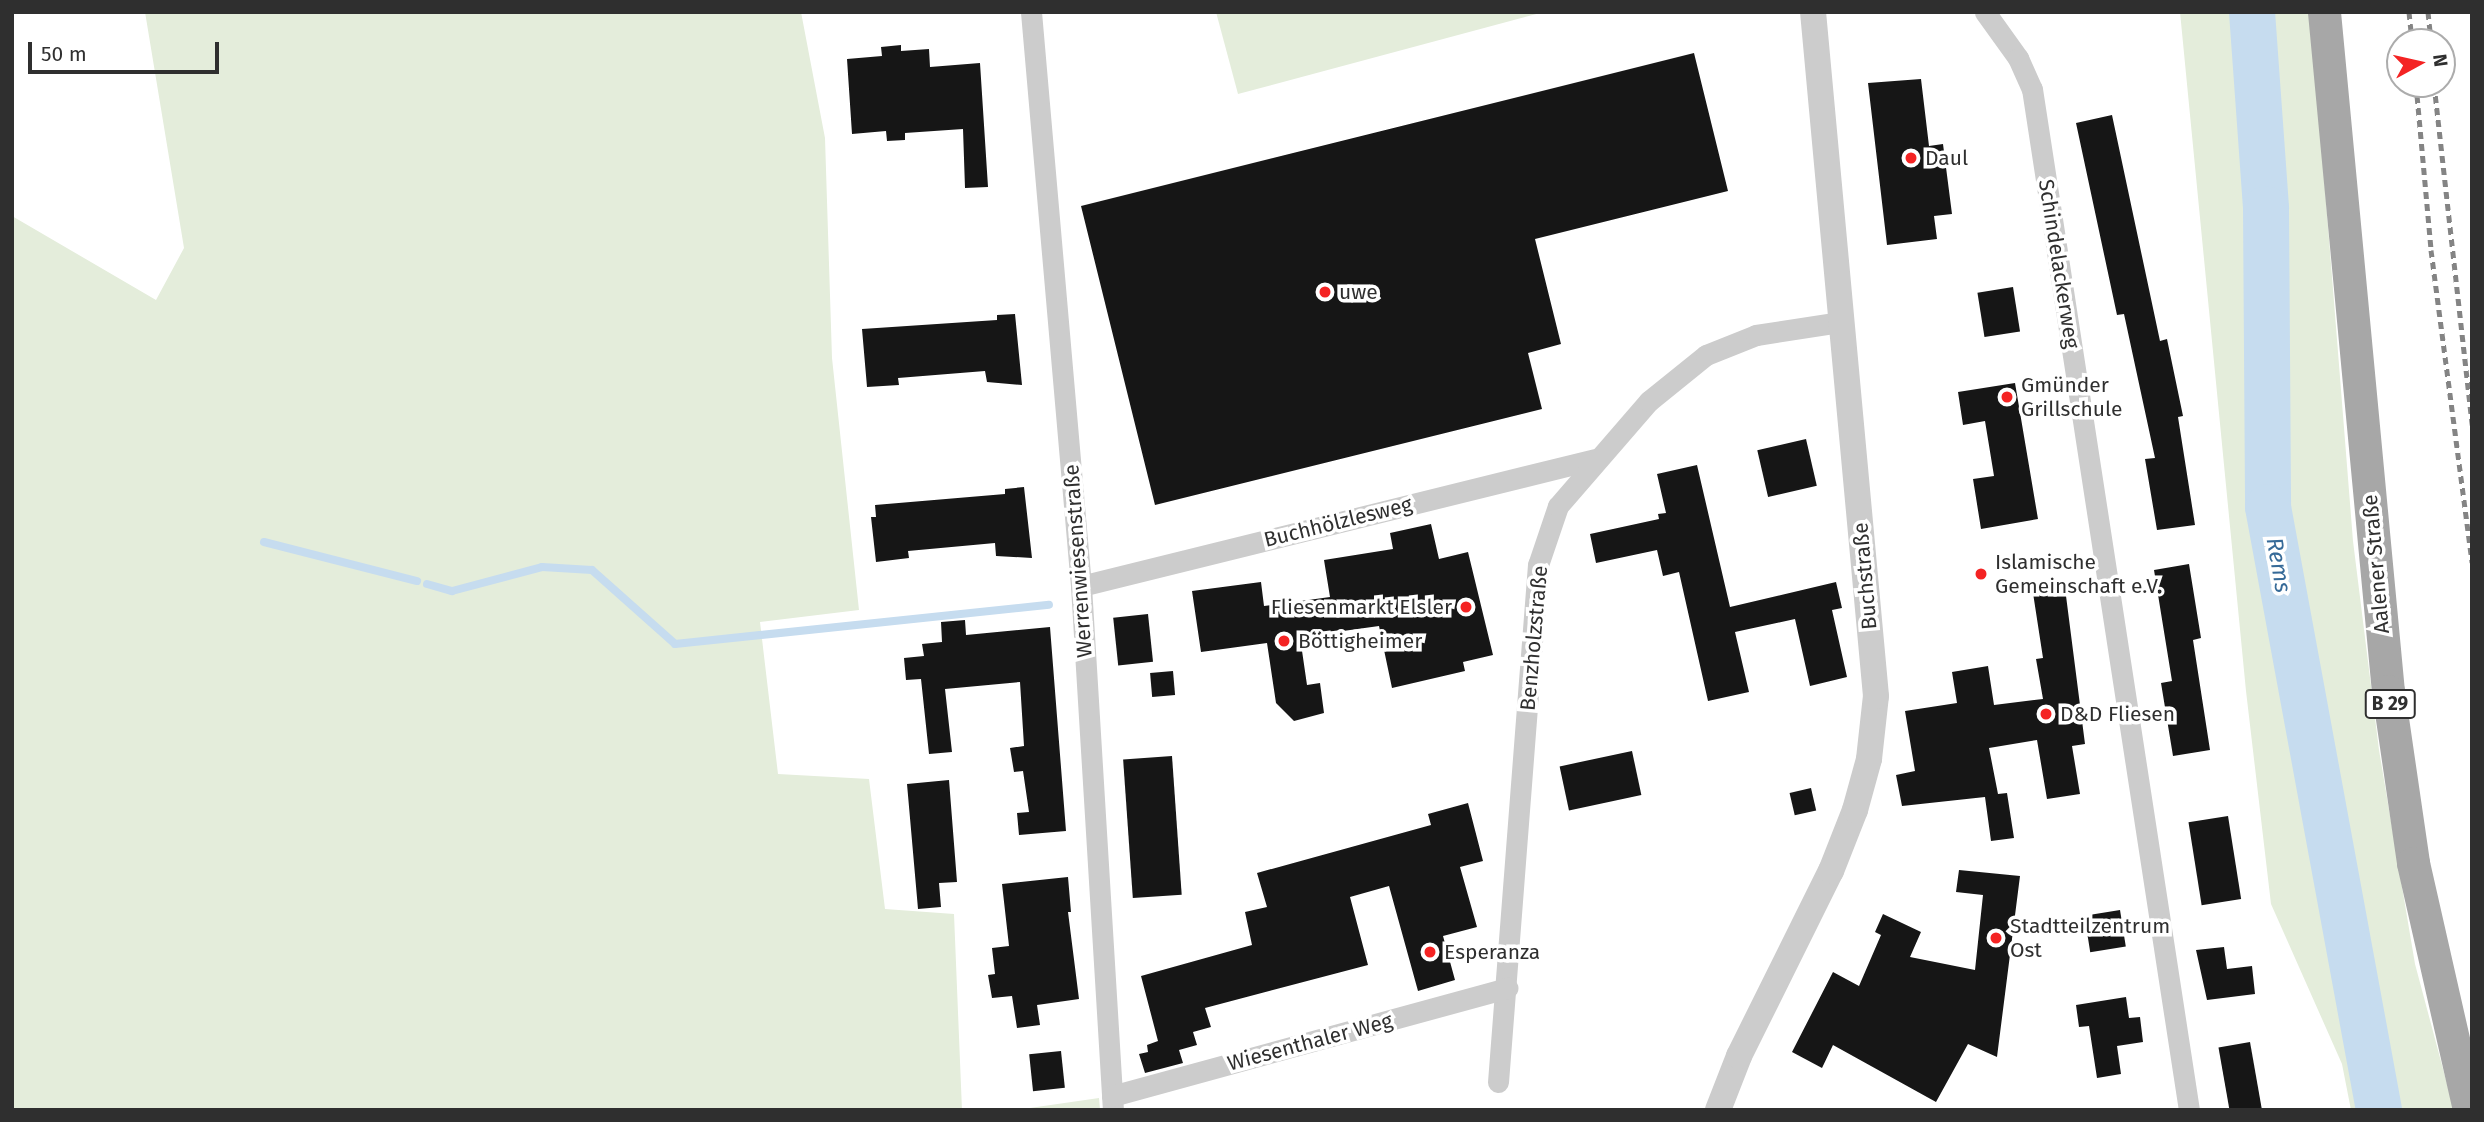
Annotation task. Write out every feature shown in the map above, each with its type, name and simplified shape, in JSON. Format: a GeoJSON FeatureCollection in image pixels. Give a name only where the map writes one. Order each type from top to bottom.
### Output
{"type":"FeatureCollection","features":[{"type":"Feature","properties":{"kind":"main road","name":"Aalener Straße"},"geometry":{"type":"LineString","coordinates":[[2324,12],[2388,691],[2413,863],[2469,1110]]}},
{"type":"Feature","properties":{"kind":"street","name":"Werrenwiesenstraße"},"geometry":{"type":"LineString","coordinates":[[1031,12],[1081,586],[1112,1103]]}},
{"type":"Feature","properties":{"kind":"street","name":"Buchstraße"},"geometry":{"type":"LineString","coordinates":[[1718,1110],[1739,1056],[1831,871],[1869,759],[1876,695],[1813,12]]}},
{"type":"Feature","properties":{"kind":"street","name":"Schindelackerweg"},"geometry":{"type":"LineString","coordinates":[[1985,12],[2032,89],[2189,1110]]}},
{"type":"Feature","properties":{"kind":"street","name":"Benzholzstraße"},"geometry":{"type":"LineString","coordinates":[[1498,1083],[1508,988],[1538,565],[1558,506],[1595,459],[1648,401],[1706,355],[1756,335],[1841,322]]}},
{"type":"Feature","properties":{"kind":"street","name":"Buchhölzlesweg"},"geometry":{"type":"LineString","coordinates":[[1081,586],[1595,459]]}},
{"type":"Feature","properties":{"kind":"street","name":"Wiesenthaler Weg"},"geometry":{"type":"LineString","coordinates":[[1112,1103],[1508,988]]}},
{"type":"Feature","properties":{"kind":"green space"},"geometry":{"type":"Polygon","coordinates":[[[145,12],[801,12],[825,138],[832,358],[859,610],[760,622],[778,774],[869,779],[885,909],[954,914],[962,1110],[12,1110],[12,216],[156,300],[184,248],[145,12]]]}},
{"type":"Feature","properties":{"kind":"green space"},"geometry":{"type":"Polygon","coordinates":[[[1216,12],[1544,12],[1238,94],[1216,12]]]}},
{"type":"Feature","properties":{"kind":"green space"},"geometry":{"type":"Polygon","coordinates":[[[2180,12],[2311,12],[2353,541],[2379,750],[2415,964],[2454,1110],[2351,1110],[2342,1064],[2271,904],[2246,691],[2180,12]]]}},
{"type":"Feature","properties":{"kind":"green space"},"geometry":{"type":"Polygon","coordinates":[[[1099,1098],[1100,1110],[1016,1110],[1099,1098]]]}},
{"type":"Feature","properties":{"kind":"building"},"geometry":{"type":"Polygon","coordinates":[[[901,45],[901,51],[929,49],[930,67],[980,63],[988,187],[965,188],[963,129],[905,133],[905,140],[887,141],[886,131],[852,134],[847,59],[882,56],[881,47],[901,45]]]}},
{"type":"Feature","properties":{"kind":"building","name":"uwe"},"geometry":{"type":"Polygon","coordinates":[[[1694,53],[1728,191],[1535,239],[1561,344],[1528,353],[1542,409],[1155,505],[1081,206],[1694,53]]]}},
{"type":"Feature","properties":{"kind":"building","name":"Daul"},"geometry":{"type":"Polygon","coordinates":[[[1921,79],[1929,146],[1943,144],[1952,214],[1934,216],[1937,239],[1887,245],[1868,83],[1921,79]]]}},
{"type":"Feature","properties":{"kind":"building"},"geometry":{"type":"Polygon","coordinates":[[[2112,115],[2160,341],[2167,339],[2183,416],[2178,417],[2195,525],[2157,530],[2145,459],[2155,458],[2124,314],[2117,315],[2076,123],[2112,115]]]}},
{"type":"Feature","properties":{"kind":"building"},"geometry":{"type":"Polygon","coordinates":[[[2013,287],[2020,331],[1984,337],[1977,293],[2013,287]]]}},
{"type":"Feature","properties":{"kind":"building"},"geometry":{"type":"Polygon","coordinates":[[[1015,314],[1022,385],[987,382],[985,371],[898,378],[899,385],[867,387],[862,329],[997,320],[997,315],[1015,314]]]}},
{"type":"Feature","properties":{"kind":"building"},"geometry":{"type":"Polygon","coordinates":[[[2015,383],[2038,519],[1981,529],[1973,479],[1994,476],[1985,421],[1963,425],[1958,392],[2015,383]]]}},
{"type":"Feature","properties":{"kind":"building"},"geometry":{"type":"Polygon","coordinates":[[[1806,439],[1817,486],[1768,497],[1757,450],[1806,439]]]}},
{"type":"Feature","properties":{"kind":"building"},"geometry":{"type":"Polygon","coordinates":[[[1697,465],[1730,607],[1836,582],[1842,608],[1832,610],[1847,677],[1810,686],[1795,619],[1735,632],[1749,692],[1708,701],[1679,572],[1663,576],[1657,550],[1596,563],[1590,534],[1659,519],[1658,514],[1666,513],[1657,474],[1697,465]]]}},
{"type":"Feature","properties":{"kind":"building"},"geometry":{"type":"Polygon","coordinates":[[[1024,487],[1032,558],[996,556],[995,543],[908,551],[909,558],[876,562],[871,517],[876,517],[875,505],[1005,494],[1005,489],[1024,487]]]}},
{"type":"Feature","properties":{"kind":"building"},"geometry":{"type":"Polygon","coordinates":[[[1431,524],[1439,559],[1468,552],[1493,655],[1463,662],[1465,671],[1392,688],[1379,626],[1300,637],[1307,685],[1320,683],[1324,713],[1294,721],[1276,703],[1267,643],[1201,652],[1192,591],[1261,582],[1264,606],[1330,597],[1324,560],[1393,549],[1390,533],[1431,524]]]}},
{"type":"Feature","properties":{"kind":"building"},"geometry":{"type":"Polygon","coordinates":[[[2189,564],[2201,638],[2193,640],[2210,750],[2173,756],[2161,683],[2172,681],[2154,570],[2189,564]]]}},
{"type":"Feature","properties":{"kind":"building"},"geometry":{"type":"Polygon","coordinates":[[[2065,588],[2085,744],[2072,746],[2080,794],[2047,799],[2037,740],[1989,748],[1998,794],[2007,793],[2014,838],[1991,841],[1985,797],[1902,806],[1896,775],[1915,771],[1905,711],[1957,703],[1952,672],[1988,666],[1994,705],[2043,699],[2036,659],[2043,658],[2033,593],[2065,588]]]}},
{"type":"Feature","properties":{"kind":"building"},"geometry":{"type":"Polygon","coordinates":[[[1148,614],[1153,662],[1118,665],[1113,618],[1148,614]]]}},
{"type":"Feature","properties":{"kind":"building"},"geometry":{"type":"Polygon","coordinates":[[[965,620],[966,635],[1050,627],[1066,831],[1019,835],[1017,813],[1029,812],[1023,771],[1014,772],[1010,748],[1024,746],[1020,682],[945,689],[952,752],[929,754],[921,679],[906,680],[904,658],[924,656],[922,644],[942,642],[941,622],[965,620]]]}},
{"type":"Feature","properties":{"kind":"building"},"geometry":{"type":"Polygon","coordinates":[[[1173,671],[1175,695],[1152,697],[1150,673],[1173,671]]]}},
{"type":"Feature","properties":{"kind":"building"},"geometry":{"type":"Polygon","coordinates":[[[1632,751],[1641,795],[1569,810],[1560,766],[1632,751]]]}},
{"type":"Feature","properties":{"kind":"building"},"geometry":{"type":"Polygon","coordinates":[[[1172,756],[1182,895],[1133,898],[1123,759],[1172,756]]]}},
{"type":"Feature","properties":{"kind":"building"},"geometry":{"type":"Polygon","coordinates":[[[949,780],[957,882],[939,883],[941,907],[918,909],[907,784],[949,780]]]}},
{"type":"Feature","properties":{"kind":"building"},"geometry":{"type":"Polygon","coordinates":[[[1811,788],[1816,810],[1795,815],[1790,793],[1811,788]]]}},
{"type":"Feature","properties":{"kind":"building"},"geometry":{"type":"Polygon","coordinates":[[[1468,803],[1483,861],[1460,867],[1477,927],[1443,936],[1455,980],[1418,991],[1389,886],[1350,897],[1368,965],[1205,1008],[1211,1027],[1193,1032],[1197,1045],[1179,1050],[1183,1063],[1145,1073],[1139,1054],[1148,1052],[1147,1045],[1158,1041],[1141,976],[1252,945],[1245,912],[1267,907],[1257,873],[1431,825],[1428,814],[1468,803]]]}},
{"type":"Feature","properties":{"kind":"building"},"geometry":{"type":"Polygon","coordinates":[[[2228,816],[2241,899],[2202,905],[2188,822],[2228,816]]]}},
{"type":"Feature","properties":{"kind":"building"},"geometry":{"type":"Polygon","coordinates":[[[1959,870],[2020,876],[1997,1057],[1968,1044],[1936,1102],[1833,1045],[1822,1068],[1792,1052],[1833,972],[1859,986],[1881,935],[1875,932],[1883,914],[1921,932],[1910,957],[1975,970],[1983,895],[1956,892],[1959,870]]]}},
{"type":"Feature","properties":{"kind":"building"},"geometry":{"type":"Polygon","coordinates":[[[1068,877],[1071,912],[1068,912],[1079,999],[1037,1005],[1040,1025],[1017,1028],[1012,996],[992,998],[988,975],[995,974],[992,948],[1009,946],[1002,884],[1068,877]]]}},
{"type":"Feature","properties":{"kind":"building"},"geometry":{"type":"Polygon","coordinates":[[[2120,910],[2126,947],[2090,952],[2084,916],[2120,910]]]}},
{"type":"Feature","properties":{"kind":"building"},"geometry":{"type":"Polygon","coordinates":[[[2224,947],[2227,969],[2252,966],[2255,994],[2207,1000],[2196,950],[2224,947]]]}},
{"type":"Feature","properties":{"kind":"building"},"geometry":{"type":"Polygon","coordinates":[[[2126,997],[2129,1018],[2140,1017],[2143,1042],[2117,1046],[2121,1074],[2097,1078],[2089,1026],[2079,1027],[2076,1005],[2126,997]]]}},
{"type":"Feature","properties":{"kind":"building"},"geometry":{"type":"Polygon","coordinates":[[[2250,1042],[2262,1110],[2229,1110],[2218,1048],[2250,1042]]]}},
{"type":"Feature","properties":{"kind":"building"},"geometry":{"type":"Polygon","coordinates":[[[1061,1051],[1065,1088],[1033,1091],[1029,1054],[1061,1051]]]}},
{"type":"Feature","properties":{"kind":"waterway","name":"Rems"},"geometry":{"type":"LineString","coordinates":[[2252,12],[2266,209],[2268,507],[2379,1110]]}},
{"type":"Feature","properties":{"kind":"waterway"},"geometry":{"type":"LineString","coordinates":[[264,542],[417,581]]}},
{"type":"Feature","properties":{"kind":"waterway"},"geometry":{"type":"LineString","coordinates":[[427,584],[452,591],[542,567],[592,570],[675,644],[1049,605]]}},
{"type":"Feature","properties":{"kind":"railway"},"geometry":{"type":"LineString","coordinates":[[2409,12],[2411,28]]}},
{"type":"Feature","properties":{"kind":"railway"},"geometry":{"type":"LineString","coordinates":[[2428,12],[2430,28]]}},
{"type":"Feature","properties":{"kind":"railway"},"geometry":{"type":"LineString","coordinates":[[2417,98],[2431,250],[2472,562]]}},
{"type":"Feature","properties":{"kind":"railway"},"geometry":{"type":"LineString","coordinates":[[2436,98],[2472,425]]}},
{"type":"Feature","properties":{"kind":"place","name":"Daul"},"geometry":{"type":"Point","coordinates":[1911,158]}},
{"type":"Feature","properties":{"kind":"place","name":"uwe"},"geometry":{"type":"Point","coordinates":[1325,292]}},
{"type":"Feature","properties":{"kind":"place","name":"Gmünder Grillschule"},"geometry":{"type":"Point","coordinates":[2007,397]}},
{"type":"Feature","properties":{"kind":"place","name":"Islamische Gemeinschaft e.V."},"geometry":{"type":"Point","coordinates":[1981,574]}},
{"type":"Feature","properties":{"kind":"place","name":"Fliesenmarkt Elsler"},"geometry":{"type":"Point","coordinates":[1466,607]}},
{"type":"Feature","properties":{"kind":"place","name":"Böttigheimer"},"geometry":{"type":"Point","coordinates":[1284,641]}},
{"type":"Feature","properties":{"kind":"place","name":"D&D Fliesen"},"geometry":{"type":"Point","coordinates":[2046,714]}},
{"type":"Feature","properties":{"kind":"place","name":"Stadtteilzentrum Ost"},"geometry":{"type":"Point","coordinates":[1996,938]}},
{"type":"Feature","properties":{"kind":"place","name":"Esperanza"},"geometry":{"type":"Point","coordinates":[1430,952]}}]}
